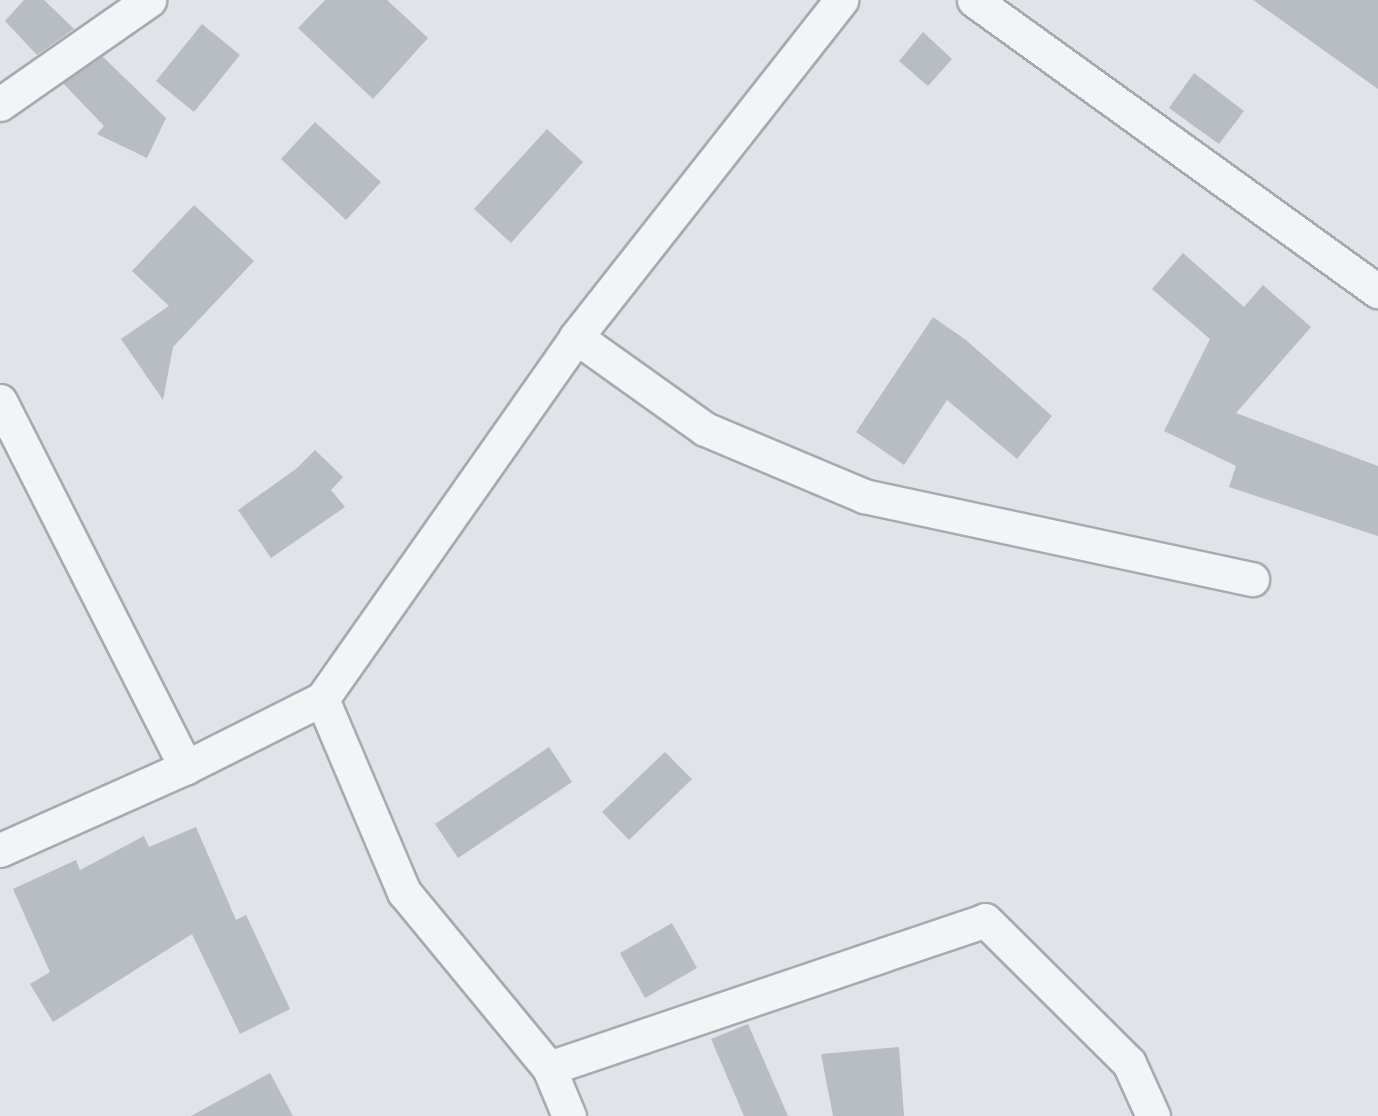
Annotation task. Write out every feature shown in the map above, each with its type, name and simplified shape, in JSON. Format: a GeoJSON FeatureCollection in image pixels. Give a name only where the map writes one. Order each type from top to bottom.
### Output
{"type":"FeatureCollection","features":[{"type":"Feature","properties":{"kind":"street"},"geometry":{"type":"LineString","coordinates":[[0,104],[149,0]]}},
{"type":"Feature","properties":{"kind":"street"},"geometry":{"type":"LineString","coordinates":[[0,850],[186,767],[322,699],[576,337],[841,0]]}},
{"type":"Feature","properties":{"kind":"street"},"geometry":{"type":"LineString","coordinates":[[974,0],[1378,291]]}},
{"type":"Feature","properties":{"kind":"street"},"geometry":{"type":"LineString","coordinates":[[576,337],[705,429],[864,496],[1252,579]]}},
{"type":"Feature","properties":{"kind":"street"},"geometry":{"type":"LineString","coordinates":[[0,401],[186,767]]}},
{"type":"Feature","properties":{"kind":"street"},"geometry":{"type":"LineString","coordinates":[[322,699],[404,892],[549,1068],[569,1116]]}},
{"type":"Feature","properties":{"kind":"street"},"geometry":{"type":"LineString","coordinates":[[549,1068],[985,920],[1129,1064],[1153,1116]]}},
{"type":"Feature","properties":{"kind":"building"},"geometry":{"type":"Polygon","coordinates":[[[24,0],[44,0],[74,29],[37,55],[5,21],[24,0]]]}},
{"type":"Feature","properties":{"kind":"building"},"geometry":{"type":"Polygon","coordinates":[[[325,0],[387,0],[428,38],[373,99],[298,28],[325,0]]]}},
{"type":"Feature","properties":{"kind":"building"},"geometry":{"type":"Polygon","coordinates":[[[1253,0],[1378,0],[1378,89],[1253,0]]]}},
{"type":"Feature","properties":{"kind":"building"},"geometry":{"type":"Polygon","coordinates":[[[202,24],[240,55],[194,112],[156,81],[202,24]]]}},
{"type":"Feature","properties":{"kind":"building"},"geometry":{"type":"Polygon","coordinates":[[[923,32],[952,59],[928,86],[899,61],[923,32]]]}},
{"type":"Feature","properties":{"kind":"building"},"geometry":{"type":"Polygon","coordinates":[[[102,56],[166,118],[147,158],[97,134],[104,126],[63,83],[102,56]]]}},
{"type":"Feature","properties":{"kind":"building"},"geometry":{"type":"Polygon","coordinates":[[[1194,73],[1244,111],[1219,144],[1169,108],[1194,73]]]}},
{"type":"Feature","properties":{"kind":"building"},"geometry":{"type":"Polygon","coordinates":[[[315,122],[381,182],[346,220],[281,159],[315,122]]]}},
{"type":"Feature","properties":{"kind":"building"},"geometry":{"type":"Polygon","coordinates":[[[547,129],[583,162],[511,243],[474,209],[547,129]]]}},
{"type":"Feature","properties":{"kind":"building"},"geometry":{"type":"Polygon","coordinates":[[[194,205],[254,261],[173,347],[163,400],[121,339],[169,306],[132,271],[194,205]]]}},
{"type":"Feature","properties":{"kind":"building"},"geometry":{"type":"Polygon","coordinates":[[[1183,253],[1244,307],[1263,285],[1311,327],[1236,413],[1378,466],[1378,536],[1229,487],[1236,466],[1164,431],[1210,339],[1152,289],[1183,253]]]}},
{"type":"Feature","properties":{"kind":"building"},"geometry":{"type":"Polygon","coordinates":[[[933,317],[966,340],[1052,416],[1017,459],[947,400],[904,465],[856,432],[933,317]]]}},
{"type":"Feature","properties":{"kind":"building"},"geometry":{"type":"Polygon","coordinates":[[[315,450],[343,477],[331,490],[345,507],[271,558],[238,510],[296,469],[315,450]]]}},
{"type":"Feature","properties":{"kind":"building"},"geometry":{"type":"Polygon","coordinates":[[[549,747],[572,782],[458,858],[435,824],[549,747]]]}},
{"type":"Feature","properties":{"kind":"building"},"geometry":{"type":"Polygon","coordinates":[[[665,752],[692,779],[629,840],[602,812],[665,752]]]}},
{"type":"Feature","properties":{"kind":"building"},"geometry":{"type":"Polygon","coordinates":[[[196,827],[236,920],[246,915],[290,1009],[240,1034],[192,934],[53,1022],[30,984],[50,972],[13,889],[76,860],[80,870],[144,836],[149,847],[196,827]]]}},
{"type":"Feature","properties":{"kind":"building"},"geometry":{"type":"Polygon","coordinates":[[[672,923],[697,968],[645,998],[620,953],[672,923]]]}},
{"type":"Feature","properties":{"kind":"building"},"geometry":{"type":"Polygon","coordinates":[[[748,1024],[788,1116],[744,1116],[711,1039],[748,1024]]]}},
{"type":"Feature","properties":{"kind":"building"},"geometry":{"type":"Polygon","coordinates":[[[899,1047],[904,1116],[833,1116],[821,1054],[899,1047]]]}},
{"type":"Feature","properties":{"kind":"building"},"geometry":{"type":"Polygon","coordinates":[[[270,1073],[293,1116],[191,1116],[270,1073]]]}}]}
